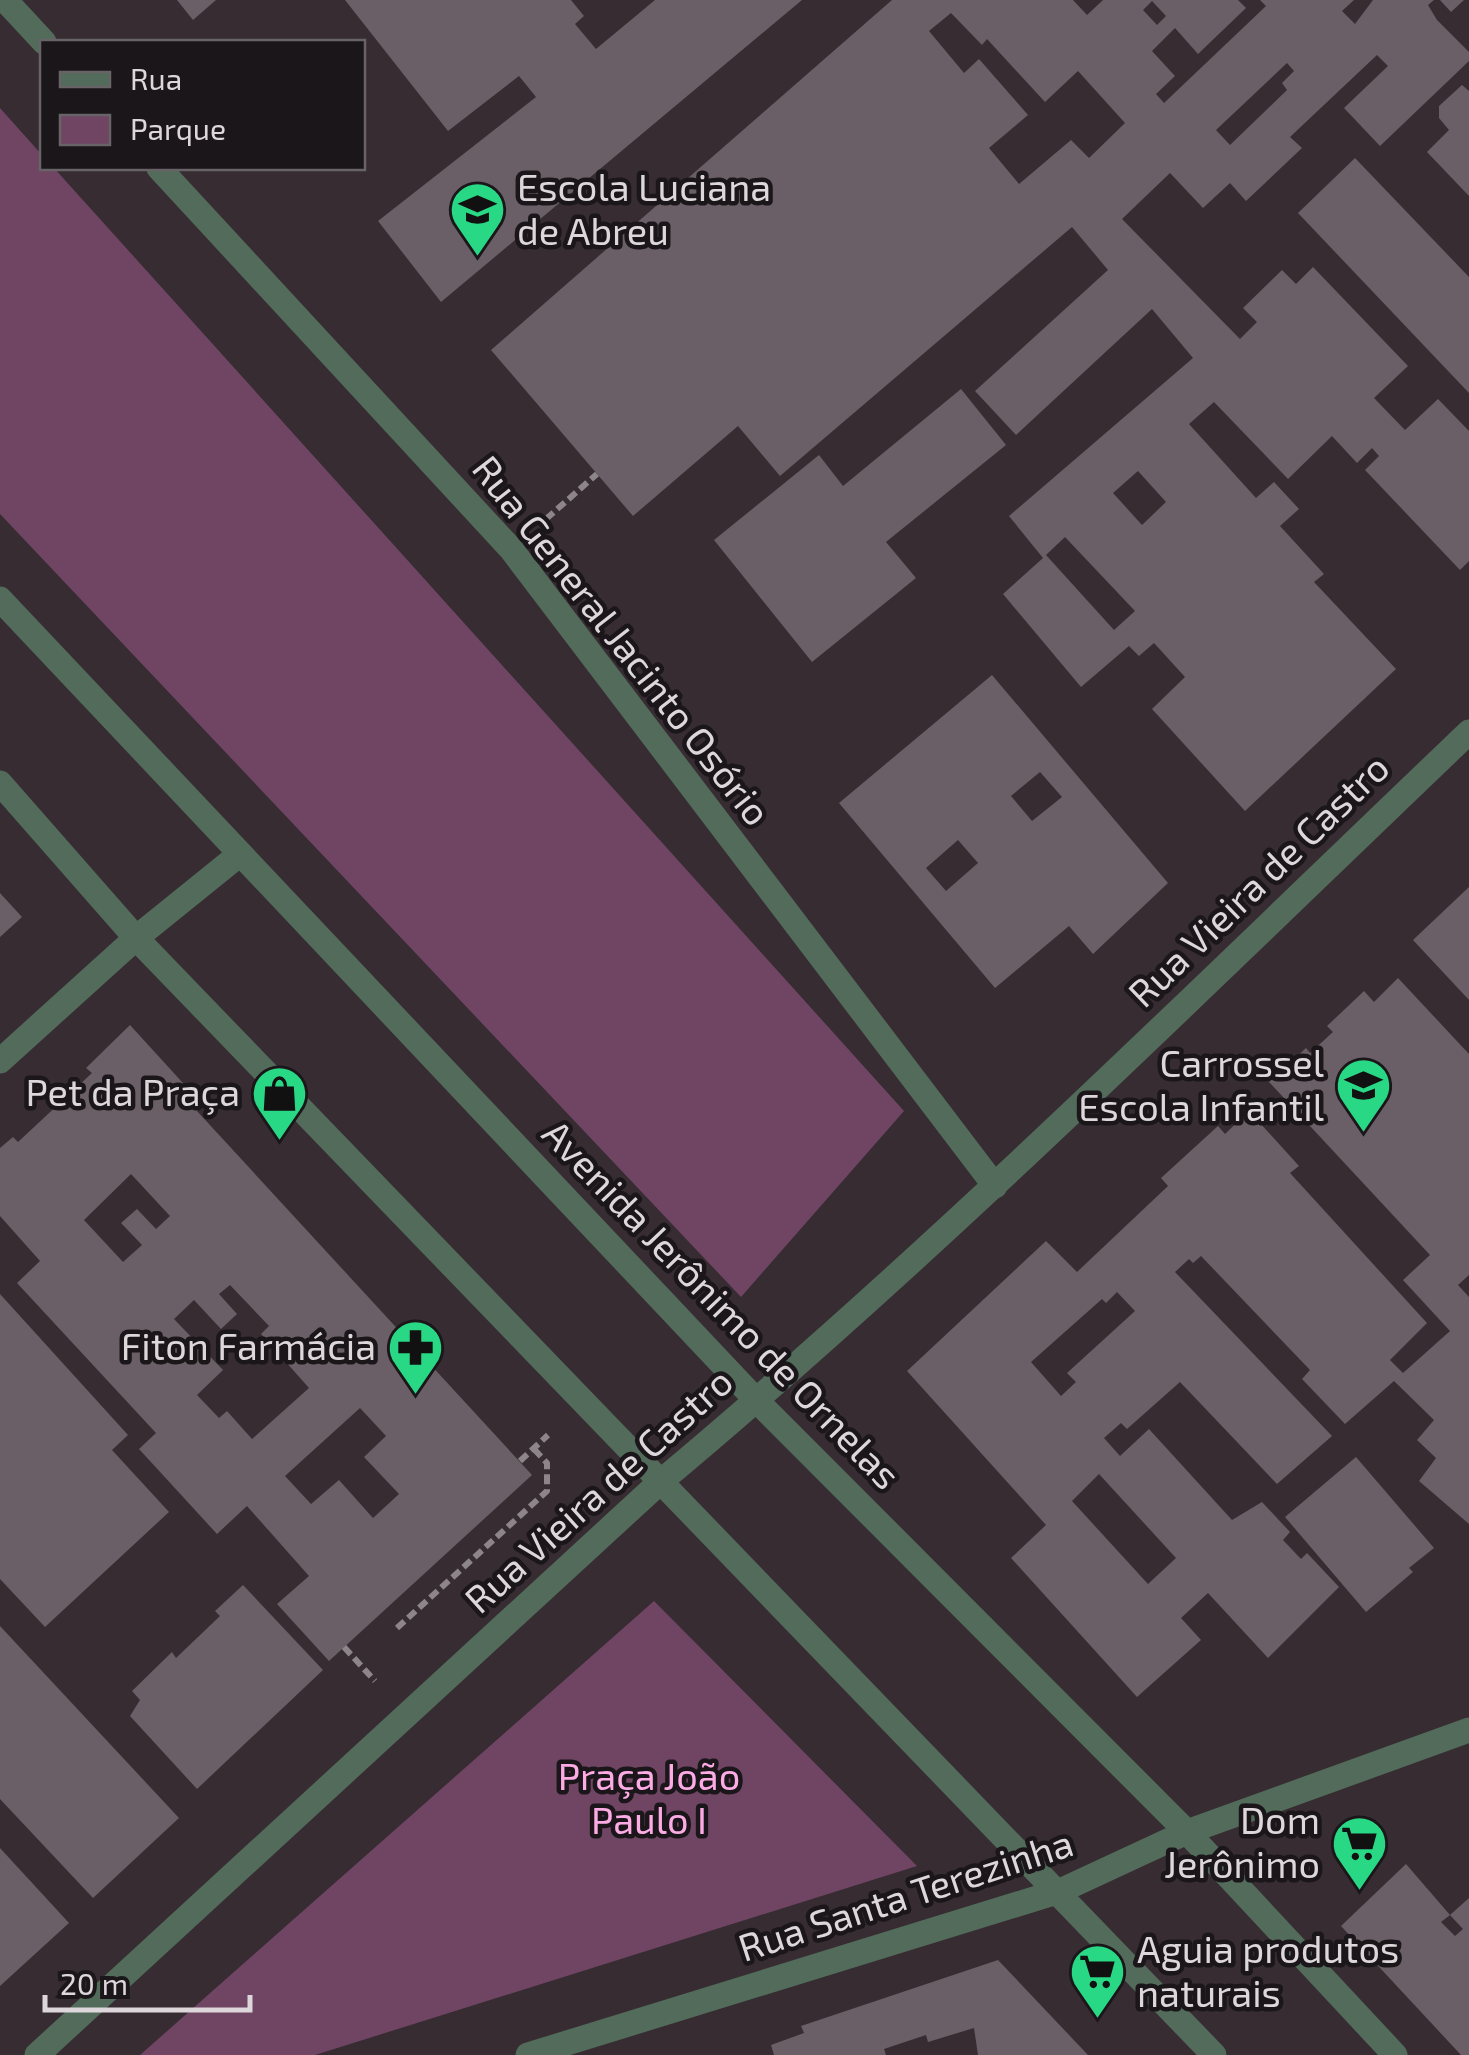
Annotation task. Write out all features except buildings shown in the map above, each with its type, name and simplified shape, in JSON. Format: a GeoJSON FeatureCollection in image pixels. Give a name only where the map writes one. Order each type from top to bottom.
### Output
{"type":"FeatureCollection","features":[{"type":"Feature","properties":{"kind":"street"},"geometry":{"type":"LineString","coordinates":[[5,0],[42,40]]}},
{"type":"Feature","properties":{"kind":"street","name":"Rua General Jacinto Osório"},"geometry":{"type":"LineString","coordinates":[[161,170],[511,550],[994,1186]]}},
{"type":"Feature","properties":{"kind":"street","name":"Avenida Jerônimo de Ornelas"},"geometry":{"type":"LineString","coordinates":[[0,599],[757,1402],[1187,1832],[1396,2055]]}},
{"type":"Feature","properties":{"kind":"street","name":"Rua Vieira de Castro"},"geometry":{"type":"LineString","coordinates":[[37,2055],[659,1484],[757,1402],[994,1186],[1469,732]]}},
{"type":"Feature","properties":{"kind":"street"},"geometry":{"type":"LineString","coordinates":[[0,783],[136,938],[659,1484],[1060,1891],[1214,2055]]}},
{"type":"Feature","properties":{"kind":"street"},"geometry":{"type":"LineString","coordinates":[[0,1061],[136,938],[240,854]]}},
{"type":"Feature","properties":{"kind":"street","name":"Rua Santa Terezinha"},"geometry":{"type":"LineString","coordinates":[[528,2055],[1060,1891],[1187,1832],[1469,1730]]}},
{"type":"Feature","properties":{"kind":"path"},"geometry":{"type":"LineString","coordinates":[[511,550],[597,474]]}},
{"type":"Feature","properties":{"kind":"path"},"geometry":{"type":"LineString","coordinates":[[397,1628],[546,1491],[547,1463],[534,1449]]}},
{"type":"Feature","properties":{"kind":"green space"},"geometry":{"type":"Polygon","coordinates":[[[0,108],[40,153],[40,170],[56,170],[904,1111],[741,1297],[0,514],[0,108]]]}},
{"type":"Feature","properties":{"kind":"green space","name":"Praça João Paulo I"},"geometry":{"type":"Polygon","coordinates":[[[654,1601],[917,1866],[315,2055],[140,2055],[654,1601]]]}},
{"type":"Feature","properties":{"kind":"place","name":"Escola Luciana de Abreu"},"geometry":{"type":"Point","coordinates":[478,259]}},
{"type":"Feature","properties":{"kind":"place","name":"Carrossel Escola Infantil"},"geometry":{"type":"Point","coordinates":[1363,1135]}},
{"type":"Feature","properties":{"kind":"place","name":"Pet da Praça"},"geometry":{"type":"Point","coordinates":[279,1142]}},
{"type":"Feature","properties":{"kind":"place","name":"Fiton Farmácia"},"geometry":{"type":"Point","coordinates":[415,1396]}},
{"type":"Feature","properties":{"kind":"place","name":"Dom Jerônimo"},"geometry":{"type":"Point","coordinates":[1359,1892]}},
{"type":"Feature","properties":{"kind":"place","name":"Aguia produtos naturais"},"geometry":{"type":"Point","coordinates":[1098,2021]}}]}
